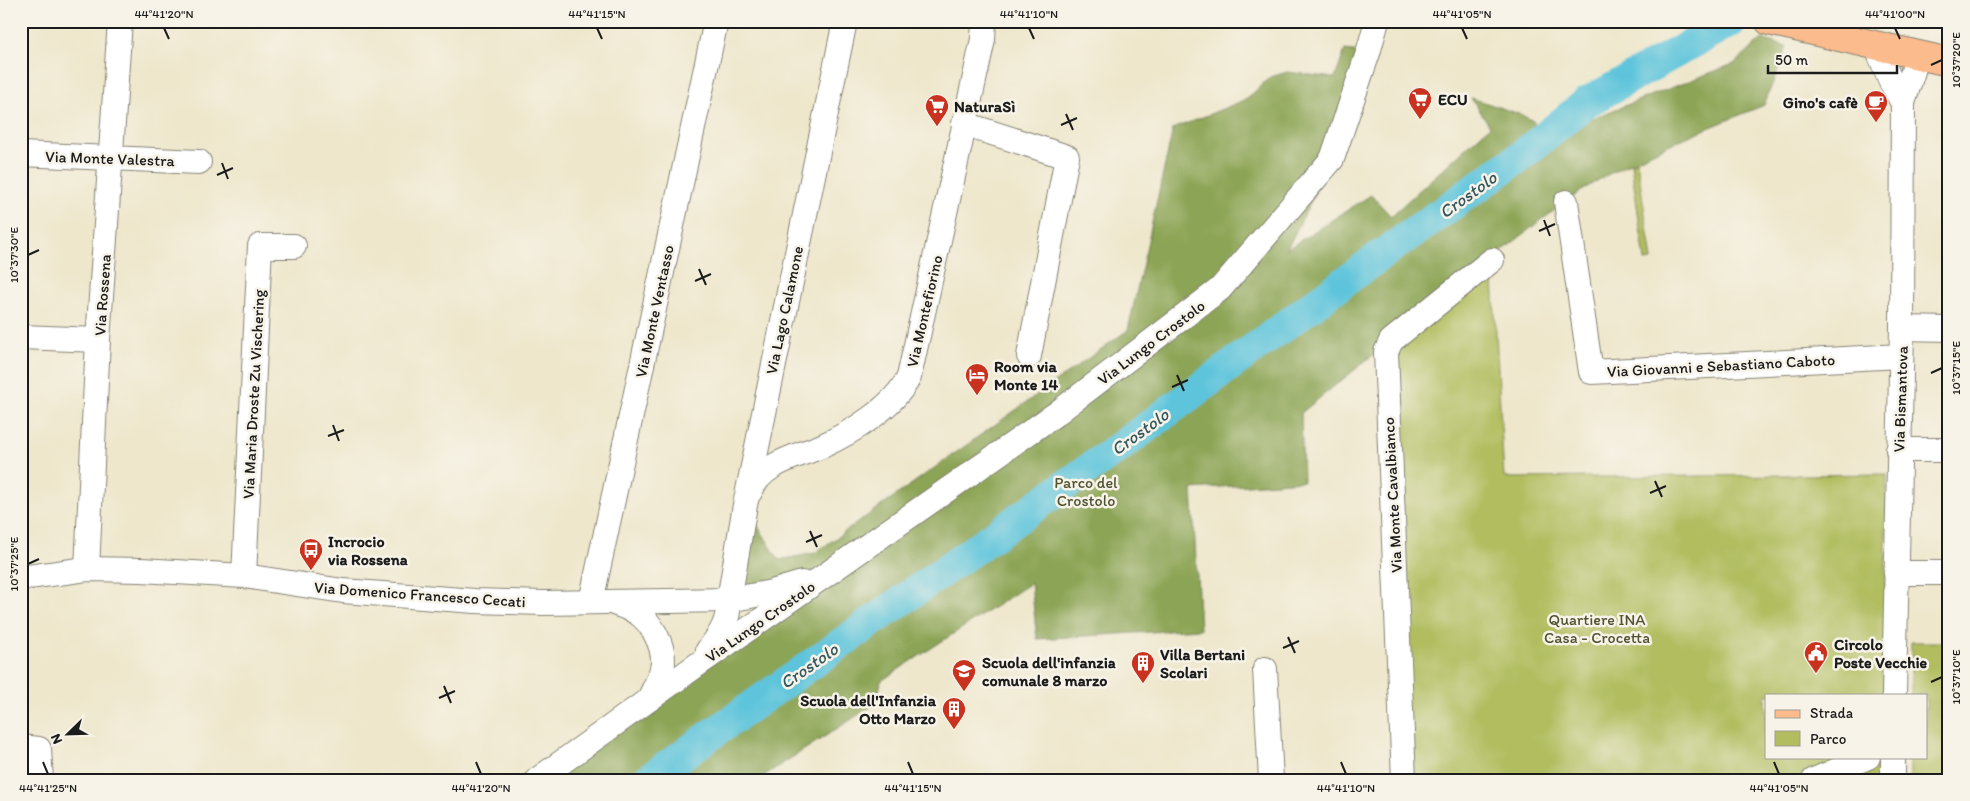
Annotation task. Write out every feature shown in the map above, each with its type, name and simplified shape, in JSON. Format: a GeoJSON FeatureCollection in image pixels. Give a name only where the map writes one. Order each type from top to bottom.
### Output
{"type":"FeatureCollection","features":[{"type":"Feature","properties":{"kind":"main road"},"geometry":{"type":"LineString","coordinates":[[1769,21],[1828,36],[1949,62]]}},
{"type":"Feature","properties":{"kind":"street","name":"Via Rossena"},"geometry":{"type":"LineString","coordinates":[[87,569],[98,340],[120,21]]}},
{"type":"Feature","properties":{"kind":"street","name":"Via Monte Ventasso"},"geometry":{"type":"LineString","coordinates":[[600,602],[716,21]]}},
{"type":"Feature","properties":{"kind":"street","name":"Via Lago Calamone"},"geometry":{"type":"LineString","coordinates":[[729,600],[745,504],[844,21]]}},
{"type":"Feature","properties":{"kind":"street","name":"Via Montefiorino"},"geometry":{"type":"LineString","coordinates":[[745,504],[756,480],[767,470],[780,462],[822,446],[853,429],[904,388],[913,363],[983,39],[984,21]]}},
{"type":"Feature","properties":{"kind":"street","name":"Via Lungo Crostolo"},"geometry":{"type":"LineString","coordinates":[[537,780],[697,665],[1057,413],[1220,289],[1332,159],[1378,21]]}},
{"type":"Feature","properties":{"kind":"street"},"geometry":{"type":"LineString","coordinates":[[1876,46],[1890,82],[1903,103]]}},
{"type":"Feature","properties":{"kind":"street","name":"Via Bismantova"},"geometry":{"type":"LineString","coordinates":[[1894,694],[1902,328],[1903,103],[1918,55]]}},
{"type":"Feature","properties":{"kind":"street"},"geometry":{"type":"LineString","coordinates":[[964,124],[1067,157],[1029,356]]}},
{"type":"Feature","properties":{"kind":"street","name":"Via Monte Valestra"},"geometry":{"type":"LineString","coordinates":[[21,154],[199,162]]}},
{"type":"Feature","properties":{"kind":"street","name":"Via Giovanni e Sebastiano Caboto"},"geometry":{"type":"LineString","coordinates":[[1566,202],[1591,372],[1901,356]]}},
{"type":"Feature","properties":{"kind":"street","name":"Via Maria Droste Zu Vischering"},"geometry":{"type":"LineString","coordinates":[[244,576],[260,246],[294,246]]}},
{"type":"Feature","properties":{"kind":"street","name":"Via Monte Cavalbianco"},"geometry":{"type":"LineString","coordinates":[[1404,780],[1386,352],[1391,341],[1492,260]]}},
{"type":"Feature","properties":{"kind":"street"},"geometry":{"type":"LineString","coordinates":[[1902,328],[1949,329]]}},
{"type":"Feature","properties":{"kind":"street"},"geometry":{"type":"LineString","coordinates":[[21,337],[98,340]]}},
{"type":"Feature","properties":{"kind":"street"},"geometry":{"type":"LineString","coordinates":[[1898,450],[1949,450]]}},
{"type":"Feature","properties":{"kind":"street","name":"Via Domenico Francesco Cecati"},"geometry":{"type":"LineString","coordinates":[[21,578],[87,569],[141,570],[244,576],[343,591],[476,601],[544,603],[729,600]]}},
{"type":"Feature","properties":{"kind":"street"},"geometry":{"type":"LineString","coordinates":[[1896,572],[1949,573]]}},
{"type":"Feature","properties":{"kind":"street","name":"Via Lungo Crostolo"},"geometry":{"type":"LineString","coordinates":[[697,665],[719,637],[726,624],[729,614],[729,600],[772,592],[823,577]]}},
{"type":"Feature","properties":{"kind":"street"},"geometry":{"type":"LineString","coordinates":[[600,602],[636,612],[650,626],[658,640],[663,663],[649,700]]}},
{"type":"Feature","properties":{"kind":"street"},"geometry":{"type":"LineString","coordinates":[[1265,669],[1271,780]]}},
{"type":"Feature","properties":{"kind":"street"},"geometry":{"type":"LineString","coordinates":[[21,747],[39,749],[41,780]]}},
{"type":"Feature","properties":{"kind":"street"},"geometry":{"type":"LineString","coordinates":[[1814,780],[1866,758]]}},
{"type":"Feature","properties":{"kind":"street"},"geometry":{"type":"LineString","coordinates":[[1893,758],[1893,780]]}},
{"type":"Feature","properties":{"kind":"green space","name":"Parco del Crostolo"},"geometry":{"type":"Polygon","coordinates":[[[1762,39],[1787,47],[1764,105],[1647,155],[1590,185],[1536,224],[1301,413],[1303,481],[1192,489],[1200,629],[1037,639],[1031,583],[881,681],[877,703],[757,780],[548,780],[837,575],[742,592],[751,515],[779,560],[815,553],[1128,330],[1173,129],[1247,99],[1270,77],[1287,72],[1335,78],[1345,50],[1368,53],[1332,159],[1287,249],[1371,195],[1391,216],[1490,126],[1471,98],[1520,114],[1533,121],[1558,141],[1590,119],[1736,63],[1762,39]]]}},
{"type":"Feature","properties":{"kind":"green space"},"geometry":{"type":"Polygon","coordinates":[[[1637,161],[1652,260],[1645,261],[1631,164],[1637,161]]]}},
{"type":"Feature","properties":{"kind":"green space","name":"Quartiere INA Casa - Crocetta"},"geometry":{"type":"Polygon","coordinates":[[[1492,260],[1504,478],[1887,474],[1884,694],[1765,694],[1765,758],[1883,758],[1883,780],[1404,780],[1388,345],[1492,260]]]}},
{"type":"Feature","properties":{"kind":"green space"},"geometry":{"type":"Polygon","coordinates":[[[1911,642],[1949,642],[1949,780],[1910,780],[1910,758],[1928,758],[1928,694],[1911,694],[1911,642]]]}},
{"type":"Feature","properties":{"kind":"waterway","name":"Crostolo"},"geometry":{"type":"LineString","coordinates":[[647,780],[1117,449],[1370,263],[1517,159],[1587,102],[1733,21]]}},
{"type":"Feature","properties":{"kind":"place","name":"ECU"},"geometry":{"type":"Point","coordinates":[1420,120]}},
{"type":"Feature","properties":{"kind":"place","name":"Gino's cafè"},"geometry":{"type":"Point","coordinates":[1876,123]}},
{"type":"Feature","properties":{"kind":"place","name":"NaturaSì"},"geometry":{"type":"Point","coordinates":[937,127]}},
{"type":"Feature","properties":{"kind":"place","name":"Room via Monte 14"},"geometry":{"type":"Point","coordinates":[977,396]}},
{"type":"Feature","properties":{"kind":"place","name":"Incrocio via Rossena"},"geometry":{"type":"Point","coordinates":[311,571]}},
{"type":"Feature","properties":{"kind":"place","name":"Circolo Poste Vecchie"},"geometry":{"type":"Point","coordinates":[1816,674]}},
{"type":"Feature","properties":{"kind":"place","name":"Villa Bertani Scolari"},"geometry":{"type":"Point","coordinates":[1143,684]}},
{"type":"Feature","properties":{"kind":"place","name":"Scuola dell'infanzia comunale 8 marzo"},"geometry":{"type":"Point","coordinates":[964,692]}},
{"type":"Feature","properties":{"kind":"place","name":"Scuola dell'Infanzia Otto Marzo"},"geometry":{"type":"Point","coordinates":[954,730]}}]}
